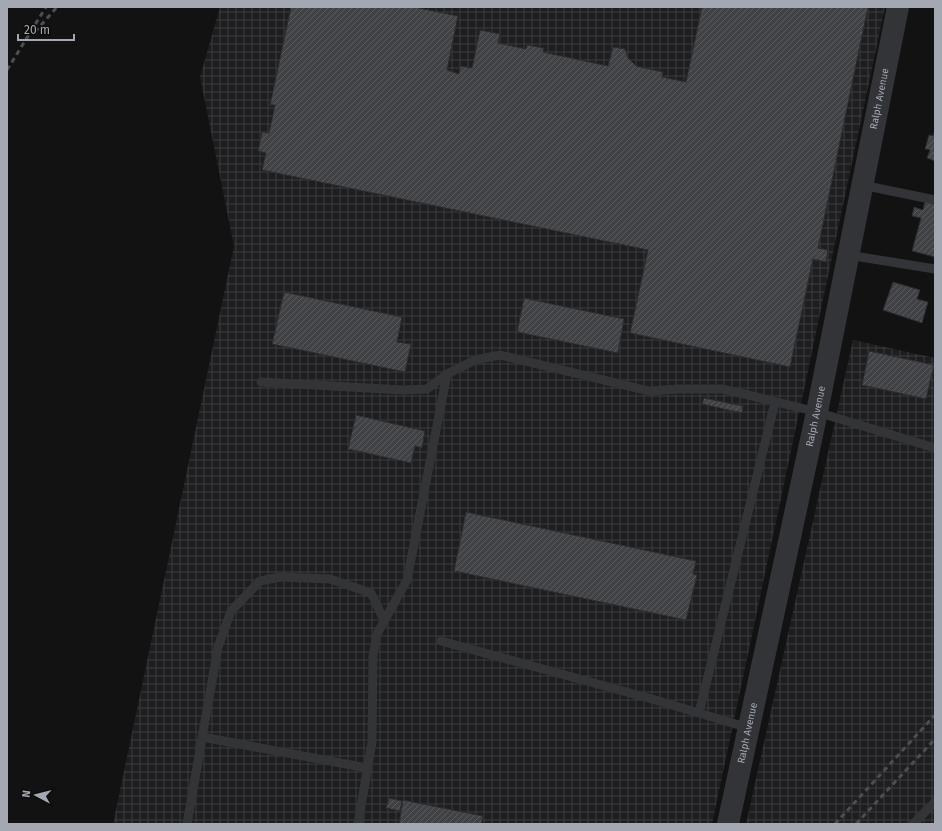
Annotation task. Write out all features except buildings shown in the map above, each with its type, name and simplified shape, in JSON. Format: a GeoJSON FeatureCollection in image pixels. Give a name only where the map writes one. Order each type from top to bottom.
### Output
{"type":"FeatureCollection","features":[{"type":"Feature","properties":{"kind":"street","name":"Ralph Avenue"},"geometry":{"type":"LineString","coordinates":[[728,824],[817,412],[898,7]]}},
{"type":"Feature","properties":{"kind":"lane"},"geometry":{"type":"LineString","coordinates":[[862,185],[935,200]]}},
{"type":"Feature","properties":{"kind":"lane"},"geometry":{"type":"LineString","coordinates":[[848,255],[935,269]]}},
{"type":"Feature","properties":{"kind":"lane"},"geometry":{"type":"LineString","coordinates":[[261,382],[403,390],[427,389],[447,374],[475,360],[500,355],[649,391],[678,389],[722,389],[817,412],[935,448]]}},
{"type":"Feature","properties":{"kind":"lane"},"geometry":{"type":"LineString","coordinates":[[358,824],[372,742],[373,656],[377,634],[407,580],[447,374]]}},
{"type":"Feature","properties":{"kind":"lane"},"geometry":{"type":"LineString","coordinates":[[699,713],[775,402]]}},
{"type":"Feature","properties":{"kind":"lane"},"geometry":{"type":"LineString","coordinates":[[187,824],[218,646],[231,611],[260,582],[280,577],[330,579],[371,593],[384,620]]}},
{"type":"Feature","properties":{"kind":"lane"},"geometry":{"type":"LineString","coordinates":[[441,641],[652,699],[749,728]]}},
{"type":"Feature","properties":{"kind":"lane"},"geometry":{"type":"LineString","coordinates":[[202,737],[367,768]]}},
{"type":"Feature","properties":{"kind":"lane"},"geometry":{"type":"LineString","coordinates":[[913,824],[935,802]]}},
{"type":"Feature","properties":{"kind":"shaded area"},"geometry":{"type":"Polygon","coordinates":[[[220,7],[885,7],[712,824],[113,824],[234,246],[200,77],[220,7]]]}},
{"type":"Feature","properties":{"kind":"shaded area"},"geometry":{"type":"Polygon","coordinates":[[[853,340],[935,358],[935,824],[746,824],[853,340]]]}},
{"type":"Feature","properties":{"kind":"railway"},"geometry":{"type":"LineString","coordinates":[[7,70],[46,7]]}},
{"type":"Feature","properties":{"kind":"railway"},"geometry":{"type":"LineString","coordinates":[[35,32],[57,7]]}},
{"type":"Feature","properties":{"kind":"railway"},"geometry":{"type":"LineString","coordinates":[[835,824],[935,715]]}},
{"type":"Feature","properties":{"kind":"railway"},"geometry":{"type":"LineString","coordinates":[[856,824],[935,739]]}}]}
